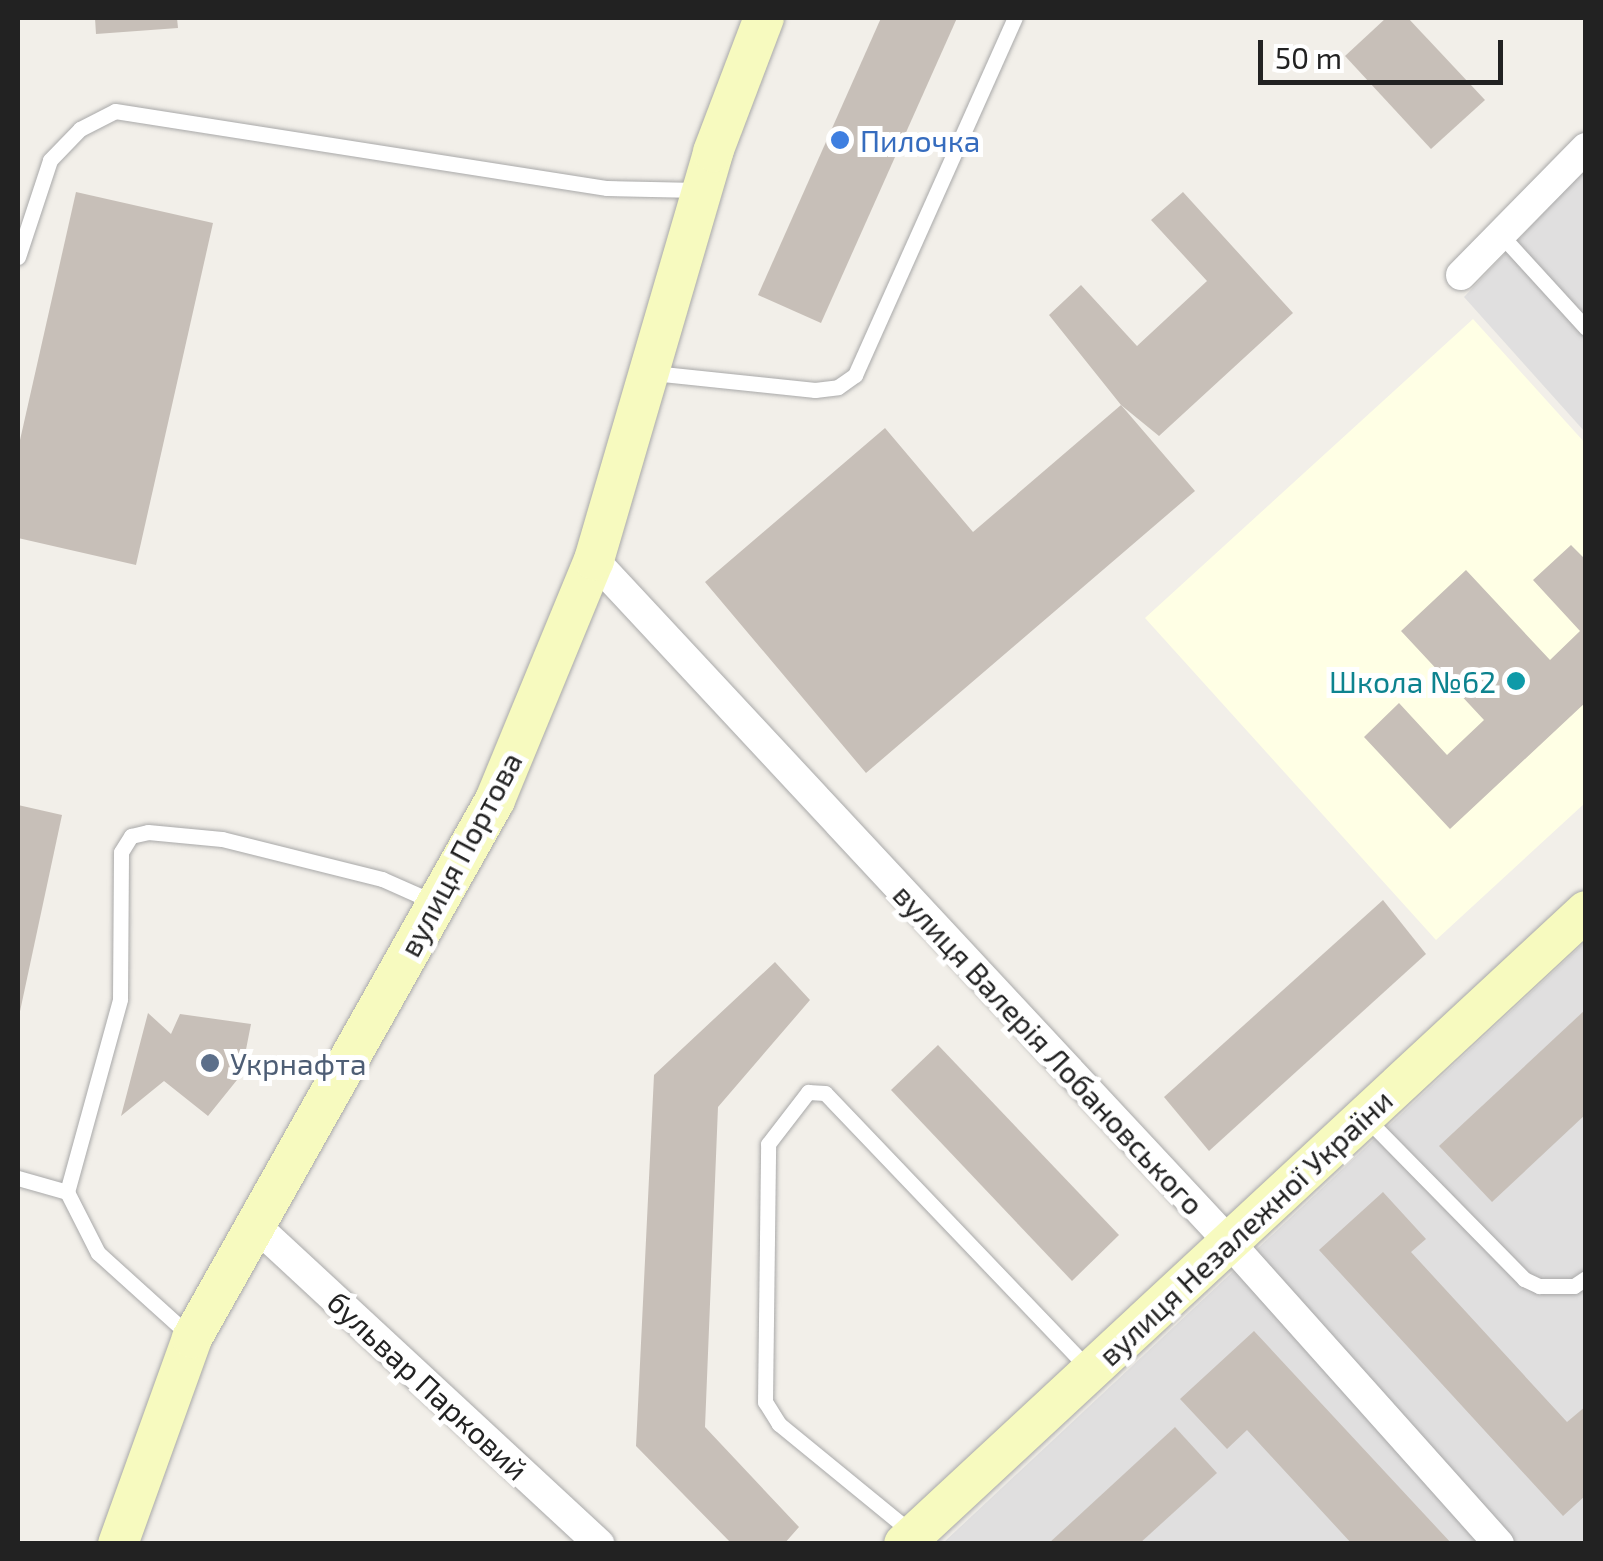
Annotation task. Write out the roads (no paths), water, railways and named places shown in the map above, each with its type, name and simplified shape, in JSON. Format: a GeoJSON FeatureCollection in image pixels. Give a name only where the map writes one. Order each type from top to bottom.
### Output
{"type":"FeatureCollection","features":[{"type":"Feature","properties":{"kind":"street","name":"вулиця Портова"},"geometry":{"type":"LineString","coordinates":[[118,1544],[192,1338],[495,800],[594,560],[702,190],[764,18]]}},
{"type":"Feature","properties":{"kind":"street"},"geometry":{"type":"LineString","coordinates":[[1461,275],[1586,148]]}},
{"type":"Feature","properties":{"kind":"street","name":"вулиця Валерія Лобановського"},"geometry":{"type":"LineString","coordinates":[[594,560],[1229,1242],[1499,1544]]}},
{"type":"Feature","properties":{"kind":"street","name":"вулиця Незалежної України"},"geometry":{"type":"LineString","coordinates":[[909,1539],[1586,911]]}},
{"type":"Feature","properties":{"kind":"street","name":"бульвар Парковий"},"geometry":{"type":"LineString","coordinates":[[256,1226],[599,1544]]}},
{"type":"Feature","properties":{"kind":"lane"},"geometry":{"type":"LineString","coordinates":[[649,373],[814,390],[838,386],[855,375],[1015,18]]}},
{"type":"Feature","properties":{"kind":"lane"},"geometry":{"type":"LineString","coordinates":[[18,257],[50,160],[80,128],[115,112],[608,188],[702,190]]}},
{"type":"Feature","properties":{"kind":"lane"},"geometry":{"type":"LineString","coordinates":[[1501,235],[1586,328]]}},
{"type":"Feature","properties":{"kind":"lane"},"geometry":{"type":"LineString","coordinates":[[192,1338],[98,1252],[68,1192],[120,998],[118,872],[131,836],[168,831],[299,856],[382,879],[437,904]]}},
{"type":"Feature","properties":{"kind":"lane"},"geometry":{"type":"LineString","coordinates":[[909,1539],[779,1424],[766,1402],[768,1144],[808,1092],[825,1092],[1091,1370]]}},
{"type":"Feature","properties":{"kind":"lane"},"geometry":{"type":"LineString","coordinates":[[1364,1116],[1524,1278],[1539,1286],[1574,1286],[1585,1279]]}},
{"type":"Feature","properties":{"kind":"lane"},"geometry":{"type":"LineString","coordinates":[[18,1178],[68,1192]]}},
{"type":"Feature","properties":{"kind":"place","name":"Пилочка"},"geometry":{"type":"Point","coordinates":[840,140]}},
{"type":"Feature","properties":{"kind":"place","name":"Школа №62"},"geometry":{"type":"Point","coordinates":[1516,681]}},
{"type":"Feature","properties":{"kind":"place","name":"Укрнафта"},"geometry":{"type":"Point","coordinates":[210,1063]}}]}
